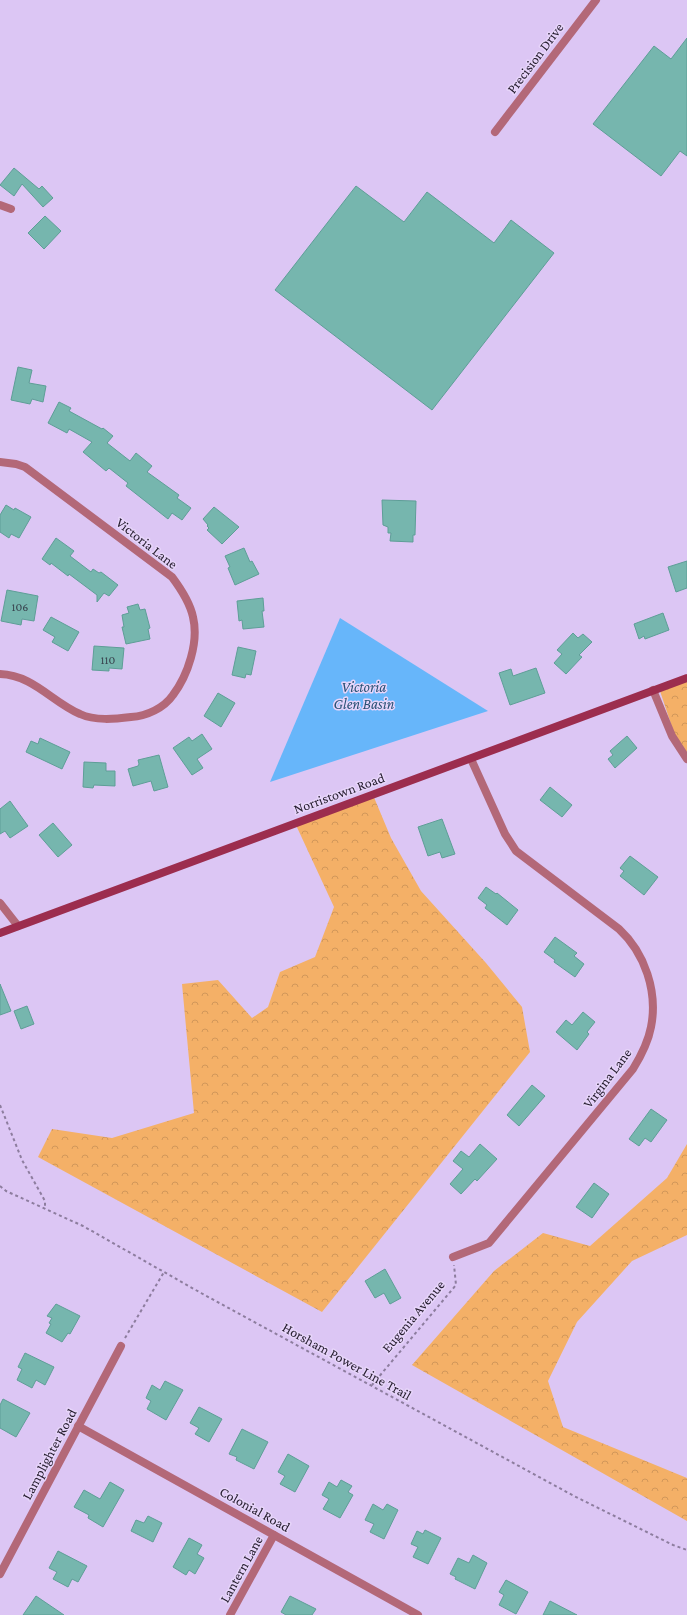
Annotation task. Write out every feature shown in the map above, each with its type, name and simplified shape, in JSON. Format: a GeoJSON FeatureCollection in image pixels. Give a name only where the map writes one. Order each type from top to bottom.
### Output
{"type":"FeatureCollection","features":[{"type":"Feature","properties":{"kind":"main road","name":"Norristown Road"},"geometry":{"type":"LineString","coordinates":[[0,933],[687,678]]}},
{"type":"Feature","properties":{"kind":"street","name":"Precision Drive"},"geometry":{"type":"LineString","coordinates":[[495,132],[596,0]]}},
{"type":"Feature","properties":{"kind":"street"},"geometry":{"type":"LineString","coordinates":[[0,205],[11,209]]}},
{"type":"Feature","properties":{"kind":"street","name":"Victoria Lane"},"geometry":{"type":"LineString","coordinates":[[0,462],[25,467],[172,577],[186,598],[193,617],[195,635],[189,665],[173,696],[156,710],[146,715],[108,719],[81,715],[31,682],[19,677],[0,674]]}},
{"type":"Feature","properties":{"kind":"street"},"geometry":{"type":"LineString","coordinates":[[653,690],[672,736],[687,759]]}},
{"type":"Feature","properties":{"kind":"street","name":"Virgina Lane"},"geometry":{"type":"LineString","coordinates":[[453,1257],[489,1243],[628,1076],[646,1046],[653,1016],[652,994],[649,980],[638,953],[630,939],[516,851],[505,834],[471,759]]}},
{"type":"Feature","properties":{"kind":"street"},"geometry":{"type":"LineString","coordinates":[[0,903],[18,926]]}},
{"type":"Feature","properties":{"kind":"street","name":"Lamplighter Road"},"geometry":{"type":"LineString","coordinates":[[0,1574],[121,1346]]}},
{"type":"Feature","properties":{"kind":"street","name":"Colonial Road"},"geometry":{"type":"LineString","coordinates":[[78,1426],[418,1615]]}},
{"type":"Feature","properties":{"kind":"street","name":"Lantern Lane"},"geometry":{"type":"LineString","coordinates":[[230,1615],[274,1535]]}},
{"type":"Feature","properties":{"kind":"path"},"geometry":{"type":"LineString","coordinates":[[0,1105],[22,1160],[45,1201],[45,1209]]}},
{"type":"Feature","properties":{"kind":"path","name":"Horsham Power Line Trail"},"geometry":{"type":"LineString","coordinates":[[0,1186],[6,1191],[83,1226],[164,1272],[574,1496],[673,1545],[687,1550]]}},
{"type":"Feature","properties":{"kind":"path","name":"Eugenia Avenue"},"geometry":{"type":"LineString","coordinates":[[372,1385],[456,1286],[453,1257]]}},
{"type":"Feature","properties":{"kind":"path"},"geometry":{"type":"LineString","coordinates":[[121,1346],[164,1272]]}},
{"type":"Feature","properties":{"kind":"green space"},"geometry":{"type":"Polygon","coordinates":[[[687,678],[687,752],[678,745],[659,688],[687,678]]]}},
{"type":"Feature","properties":{"kind":"green space"},"geometry":{"type":"Polygon","coordinates":[[[373,795],[391,838],[421,891],[486,963],[522,1007],[530,1052],[322,1312],[38,1157],[52,1129],[112,1138],[194,1113],[182,984],[218,980],[252,1018],[268,1007],[280,972],[315,957],[334,907],[295,823],[373,795]]]}},
{"type":"Feature","properties":{"kind":"green space"},"geometry":{"type":"Polygon","coordinates":[[[687,1144],[687,1235],[632,1261],[577,1322],[548,1381],[563,1427],[687,1478],[687,1521],[412,1365],[494,1271],[543,1233],[590,1246],[667,1178],[687,1144]]]}},
{"type":"Feature","properties":{"kind":"water","name":"Victoria Glen Basin"},"geometry":{"type":"Polygon","coordinates":[[[340,618],[488,711],[270,782],[340,618]]]}},
{"type":"Feature","properties":{"kind":"building"},"geometry":{"type":"Polygon","coordinates":[[[687,38],[687,156],[680,151],[661,176],[593,124],[654,46],[671,59],[687,38]]]}},
{"type":"Feature","properties":{"kind":"building"},"geometry":{"type":"Polygon","coordinates":[[[14,168],[39,189],[42,186],[53,198],[43,207],[22,184],[14,196],[0,185],[14,168]]]}},
{"type":"Feature","properties":{"kind":"building"},"geometry":{"type":"Polygon","coordinates":[[[356,186],[404,222],[427,192],[494,243],[511,220],[554,253],[432,410],[275,290],[356,186]]]}},
{"type":"Feature","properties":{"kind":"building"},"geometry":{"type":"Polygon","coordinates":[[[45,216],[61,231],[44,249],[28,233],[45,216]]]}},
{"type":"Feature","properties":{"kind":"building"},"geometry":{"type":"Polygon","coordinates":[[[18,367],[32,370],[29,383],[46,386],[43,402],[32,399],[30,404],[11,400],[18,367]]]}},
{"type":"Feature","properties":{"kind":"building"},"geometry":{"type":"Polygon","coordinates":[[[59,402],[71,408],[69,411],[102,429],[103,428],[113,436],[107,443],[130,461],[136,453],[152,466],[147,472],[179,495],[177,498],[191,508],[182,520],[172,513],[168,519],[126,486],[128,483],[109,468],[106,471],[83,452],[92,442],[69,429],[67,433],[48,423],[59,402]]]}},
{"type":"Feature","properties":{"kind":"building"},"geometry":{"type":"Polygon","coordinates":[[[382,500],[416,501],[415,535],[413,535],[413,542],[390,541],[391,533],[388,533],[388,527],[383,525],[382,500]]]}},
{"type":"Feature","properties":{"kind":"building"},"geometry":{"type":"Polygon","coordinates":[[[6,505],[31,517],[19,538],[11,534],[9,538],[0,532],[0,515],[6,505]]]}},
{"type":"Feature","properties":{"kind":"building"},"geometry":{"type":"Polygon","coordinates":[[[214,507],[239,527],[222,544],[207,530],[209,528],[207,526],[208,525],[203,519],[214,507]]]}},
{"type":"Feature","properties":{"kind":"building"},"geometry":{"type":"Polygon","coordinates":[[[56,538],[74,551],[70,556],[91,572],[93,569],[99,573],[101,572],[118,585],[109,596],[104,593],[97,602],[97,595],[69,574],[68,576],[51,563],[50,565],[42,559],[56,538]]]}},
{"type":"Feature","properties":{"kind":"building"},"geometry":{"type":"Polygon","coordinates":[[[244,548],[250,562],[252,561],[259,574],[235,585],[225,556],[244,548]]]}},
{"type":"Feature","properties":{"kind":"building"},"geometry":{"type":"Polygon","coordinates":[[[687,561],[687,588],[676,592],[668,567],[687,561]]]}},
{"type":"Feature","properties":{"kind":"building"},"geometry":{"type":"Polygon","coordinates":[[[7,590],[38,596],[34,621],[22,619],[21,625],[1,621],[7,590]]]}},
{"type":"Feature","properties":{"kind":"building"},"geometry":{"type":"Polygon","coordinates":[[[263,598],[264,611],[262,611],[264,627],[243,629],[242,620],[239,621],[237,601],[263,598]]]}},
{"type":"Feature","properties":{"kind":"building"},"geometry":{"type":"Polygon","coordinates":[[[138,604],[140,610],[145,609],[150,628],[148,629],[150,639],[126,644],[122,627],[124,627],[122,615],[129,613],[127,607],[138,604]]]}},
{"type":"Feature","properties":{"kind":"building"},"geometry":{"type":"Polygon","coordinates":[[[663,613],[669,630],[645,639],[644,636],[639,639],[634,624],[663,613]]]}},
{"type":"Feature","properties":{"kind":"building"},"geometry":{"type":"Polygon","coordinates":[[[51,617],[79,632],[68,651],[52,642],[55,637],[43,630],[51,617]]]}},
{"type":"Feature","properties":{"kind":"building"},"geometry":{"type":"Polygon","coordinates":[[[573,633],[578,638],[583,634],[592,642],[579,655],[582,657],[566,674],[554,663],[562,654],[557,650],[573,633]]]}},
{"type":"Feature","properties":{"kind":"building"},"geometry":{"type":"Polygon","coordinates":[[[94,646],[124,648],[122,669],[109,668],[109,671],[92,670],[94,646]]]}},
{"type":"Feature","properties":{"kind":"building"},"geometry":{"type":"Polygon","coordinates":[[[238,647],[256,651],[251,675],[246,674],[245,678],[232,675],[238,647]]]}},
{"type":"Feature","properties":{"kind":"building"},"geometry":{"type":"Polygon","coordinates":[[[536,668],[545,693],[510,705],[499,673],[511,669],[513,676],[536,668]]]}},
{"type":"Feature","properties":{"kind":"building"},"geometry":{"type":"Polygon","coordinates":[[[218,693],[235,703],[221,727],[204,716],[218,693]]]}},
{"type":"Feature","properties":{"kind":"building"},"geometry":{"type":"Polygon","coordinates":[[[202,734],[212,749],[197,759],[203,768],[192,775],[173,748],[189,737],[192,741],[202,734]]]}},
{"type":"Feature","properties":{"kind":"building"},"geometry":{"type":"Polygon","coordinates":[[[627,736],[637,748],[615,768],[608,759],[613,755],[610,751],[627,736]]]}},
{"type":"Feature","properties":{"kind":"building"},"geometry":{"type":"Polygon","coordinates":[[[40,738],[70,752],[62,769],[26,752],[31,741],[38,744],[40,738]]]}},
{"type":"Feature","properties":{"kind":"building"},"geometry":{"type":"Polygon","coordinates":[[[159,755],[168,787],[154,791],[151,781],[133,786],[128,769],[138,766],[138,760],[159,755]]]}},
{"type":"Feature","properties":{"kind":"building"},"geometry":{"type":"Polygon","coordinates":[[[84,762],[106,763],[106,771],[115,771],[115,786],[94,785],[93,788],[83,787],[84,762]]]}},
{"type":"Feature","properties":{"kind":"building"},"geometry":{"type":"Polygon","coordinates":[[[550,787],[572,805],[562,817],[540,800],[550,787]]]}},
{"type":"Feature","properties":{"kind":"building"},"geometry":{"type":"Polygon","coordinates":[[[10,801],[28,826],[10,838],[5,831],[0,834],[0,809],[10,801]]]}},
{"type":"Feature","properties":{"kind":"building"},"geometry":{"type":"Polygon","coordinates":[[[442,819],[455,854],[442,858],[440,852],[428,856],[418,827],[442,819]]]}},
{"type":"Feature","properties":{"kind":"building"},"geometry":{"type":"Polygon","coordinates":[[[53,823],[72,845],[58,857],[39,835],[53,823]]]}},
{"type":"Feature","properties":{"kind":"building"},"geometry":{"type":"Polygon","coordinates":[[[630,856],[658,877],[644,895],[620,876],[624,871],[620,868],[630,856]]]}},
{"type":"Feature","properties":{"kind":"building"},"geometry":{"type":"Polygon","coordinates":[[[486,887],[496,894],[497,893],[518,910],[507,925],[485,908],[487,905],[478,898],[486,887]]]}},
{"type":"Feature","properties":{"kind":"building"},"geometry":{"type":"Polygon","coordinates":[[[555,937],[577,953],[574,956],[584,964],[575,977],[554,962],[555,960],[544,952],[555,937]]]}},
{"type":"Feature","properties":{"kind":"building"},"geometry":{"type":"Polygon","coordinates":[[[0,984],[11,1011],[0,1015],[0,984]]]}},
{"type":"Feature","properties":{"kind":"building"},"geometry":{"type":"Polygon","coordinates":[[[27,1006],[34,1024],[21,1029],[14,1011],[27,1006]]]}},
{"type":"Feature","properties":{"kind":"building"},"geometry":{"type":"Polygon","coordinates":[[[583,1012],[595,1022],[587,1032],[589,1034],[577,1050],[556,1032],[566,1020],[572,1025],[583,1012]]]}},
{"type":"Feature","properties":{"kind":"building"},"geometry":{"type":"Polygon","coordinates":[[[532,1085],[545,1096],[519,1126],[507,1115],[532,1085]]]}},
{"type":"Feature","properties":{"kind":"building"},"geometry":{"type":"Polygon","coordinates":[[[651,1109],[667,1120],[651,1142],[645,1138],[639,1146],[629,1139],[651,1109]]]}},
{"type":"Feature","properties":{"kind":"building"},"geometry":{"type":"Polygon","coordinates":[[[480,1144],[497,1159],[477,1181],[475,1179],[461,1194],[450,1184],[463,1169],[453,1161],[461,1151],[469,1157],[480,1144]]]}},
{"type":"Feature","properties":{"kind":"building"},"geometry":{"type":"Polygon","coordinates":[[[594,1183],[609,1194],[592,1218],[576,1207],[594,1183]]]}},
{"type":"Feature","properties":{"kind":"building"},"geometry":{"type":"Polygon","coordinates":[[[385,1269],[401,1298],[390,1304],[384,1293],[375,1298],[365,1281],[385,1269]]]}},
{"type":"Feature","properties":{"kind":"building"},"geometry":{"type":"Polygon","coordinates":[[[56,1304],[80,1316],[70,1334],[68,1333],[62,1342],[46,1333],[51,1324],[49,1323],[52,1318],[47,1316],[56,1304]]]}},
{"type":"Feature","properties":{"kind":"building"},"geometry":{"type":"Polygon","coordinates":[[[25,1353],[54,1367],[45,1385],[36,1380],[32,1388],[17,1380],[22,1369],[18,1367],[25,1353]]]}},
{"type":"Feature","properties":{"kind":"building"},"geometry":{"type":"Polygon","coordinates":[[[165,1381],[183,1390],[166,1420],[147,1409],[151,1401],[146,1398],[152,1385],[160,1390],[165,1381]]]}},
{"type":"Feature","properties":{"kind":"building"},"geometry":{"type":"Polygon","coordinates":[[[3,1399],[30,1413],[16,1437],[0,1428],[0,1405],[3,1399]]]}},
{"type":"Feature","properties":{"kind":"building"},"geometry":{"type":"Polygon","coordinates":[[[199,1407],[222,1419],[209,1442],[195,1434],[199,1428],[190,1423],[199,1407]]]}},
{"type":"Feature","properties":{"kind":"building"},"geometry":{"type":"Polygon","coordinates":[[[242,1429],[268,1442],[254,1469],[236,1460],[237,1457],[229,1454],[242,1429]]]}},
{"type":"Feature","properties":{"kind":"building"},"geometry":{"type":"Polygon","coordinates":[[[288,1454],[309,1466],[295,1492],[280,1484],[285,1476],[278,1472],[288,1454]]]}},
{"type":"Feature","properties":{"kind":"building"},"geometry":{"type":"Polygon","coordinates":[[[341,1480],[352,1486],[348,1492],[353,1495],[340,1518],[323,1509],[329,1499],[322,1495],[329,1482],[337,1487],[341,1480]]]}},
{"type":"Feature","properties":{"kind":"building"},"geometry":{"type":"Polygon","coordinates":[[[110,1482],[124,1490],[103,1527],[88,1518],[89,1515],[74,1507],[84,1490],[100,1499],[110,1482]]]}},
{"type":"Feature","properties":{"kind":"building"},"geometry":{"type":"Polygon","coordinates":[[[373,1504],[383,1510],[387,1504],[398,1510],[384,1539],[370,1532],[374,1524],[365,1520],[373,1504]]]}},
{"type":"Feature","properties":{"kind":"building"},"geometry":{"type":"Polygon","coordinates":[[[148,1516],[162,1523],[153,1542],[131,1531],[136,1520],[144,1523],[148,1516]]]}},
{"type":"Feature","properties":{"kind":"building"},"geometry":{"type":"Polygon","coordinates":[[[425,1530],[441,1538],[428,1564],[413,1557],[418,1547],[411,1544],[417,1531],[423,1534],[425,1530]]]}},
{"type":"Feature","properties":{"kind":"building"},"geometry":{"type":"Polygon","coordinates":[[[189,1538],[202,1545],[197,1554],[204,1558],[195,1574],[189,1570],[186,1575],[173,1567],[189,1538]]]}},
{"type":"Feature","properties":{"kind":"building"},"geometry":{"type":"Polygon","coordinates":[[[58,1551],[87,1566],[78,1582],[72,1579],[68,1587],[53,1579],[57,1572],[49,1568],[58,1551]]]}},
{"type":"Feature","properties":{"kind":"building"},"geometry":{"type":"Polygon","coordinates":[[[473,1555],[487,1563],[475,1589],[455,1579],[456,1577],[450,1574],[458,1558],[469,1563],[473,1555]]]}},
{"type":"Feature","properties":{"kind":"building"},"geometry":{"type":"Polygon","coordinates":[[[506,1580],[528,1592],[516,1614],[499,1605],[504,1595],[499,1592],[506,1580]]]}},
{"type":"Feature","properties":{"kind":"building"},"geometry":{"type":"Polygon","coordinates":[[[36,1596],[64,1615],[23,1615],[36,1596]]]}},
{"type":"Feature","properties":{"kind":"building"},"geometry":{"type":"Polygon","coordinates":[[[290,1596],[316,1609],[312,1615],[286,1615],[281,1612],[290,1596]]]}},
{"type":"Feature","properties":{"kind":"building"},"geometry":{"type":"Polygon","coordinates":[[[550,1601],[577,1615],[543,1615],[550,1601]]]}}]}
